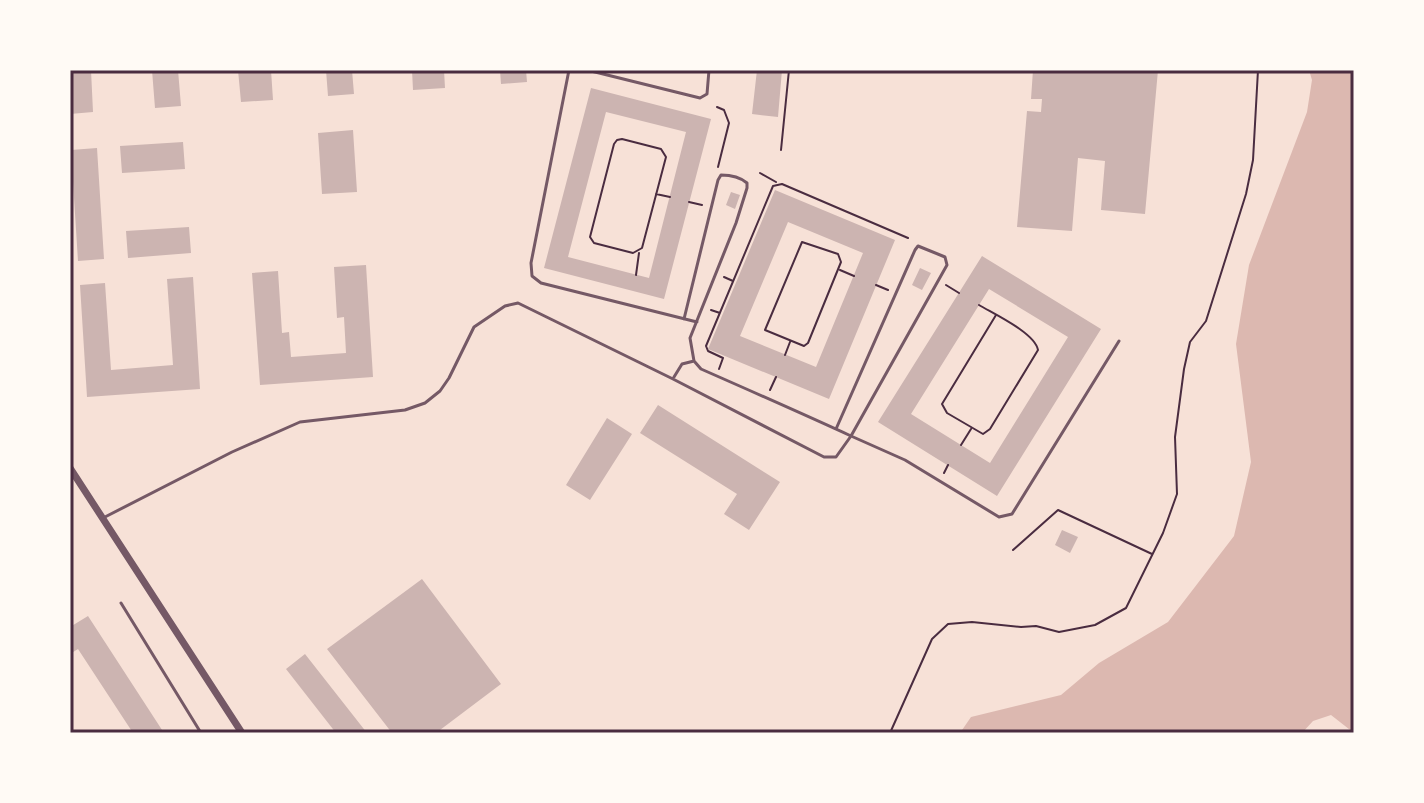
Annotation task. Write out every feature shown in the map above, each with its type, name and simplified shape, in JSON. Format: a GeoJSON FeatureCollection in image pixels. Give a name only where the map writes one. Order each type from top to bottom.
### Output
{"type":"FeatureCollection","features":[{"type":"Feature","properties":{"kind":"street"},"geometry":{"type":"LineString","coordinates":[[70,468],[242,733]]}},
{"type":"Feature","properties":{"kind":"lane"},"geometry":{"type":"LineString","coordinates":[[569,70],[531,263],[532,276],[541,283],[697,322]]}},
{"type":"Feature","properties":{"kind":"lane"},"geometry":{"type":"LineString","coordinates":[[587,70],[700,98],[707,94],[709,70]]}},
{"type":"Feature","properties":{"kind":"lane"},"geometry":{"type":"LineString","coordinates":[[684,319],[721,175],[743,179],[747,188],[736,223],[690,338],[694,361],[701,369],[905,460],[999,517],[1012,514],[1119,341]]}},
{"type":"Feature","properties":{"kind":"lane"},"geometry":{"type":"LineString","coordinates":[[103,518],[232,452],[300,422],[405,410],[425,403],[440,391],[449,378],[474,327],[512,303],[524,305],[830,459],[841,453],[851,436],[947,260],[918,246],[836,429]]}},
{"type":"Feature","properties":{"kind":"lane"},"geometry":{"type":"LineString","coordinates":[[673,379],[682,364],[694,361]]}},
{"type":"Feature","properties":{"kind":"lane"},"geometry":{"type":"LineString","coordinates":[[121,603],[201,733]]}},
{"type":"Feature","properties":{"kind":"path"},"geometry":{"type":"LineString","coordinates":[[781,150],[789,70]]}},
{"type":"Feature","properties":{"kind":"path"},"geometry":{"type":"LineString","coordinates":[[890,733],[932,639],[948,624],[972,622],[1036,626],[1059,632],[1095,625],[1126,608],[1153,554],[1177,494],[1175,437],[1190,342],[1206,321],[1246,194],[1253,160],[1258,70]]}},
{"type":"Feature","properties":{"kind":"path"},"geometry":{"type":"LineString","coordinates":[[717,107],[724,110],[729,123],[717,169],[721,175]]}},
{"type":"Feature","properties":{"kind":"path"},"geometry":{"type":"LineString","coordinates":[[636,275],[665,152],[617,140],[591,241],[639,252]]}},
{"type":"Feature","properties":{"kind":"path"},"geometry":{"type":"LineString","coordinates":[[760,173],[776,180],[776,184]]}},
{"type":"Feature","properties":{"kind":"path"},"geometry":{"type":"LineString","coordinates":[[776,184],[796,189],[908,238]]}},
{"type":"Feature","properties":{"kind":"path"},"geometry":{"type":"LineString","coordinates":[[719,369],[723,358],[708,351],[706,346],[776,184]]}},
{"type":"Feature","properties":{"kind":"path"},"geometry":{"type":"LineString","coordinates":[[656,194],[670,197]]}},
{"type":"Feature","properties":{"kind":"path"},"geometry":{"type":"LineString","coordinates":[[689,202],[711,208]]}},
{"type":"Feature","properties":{"kind":"path"},"geometry":{"type":"LineString","coordinates":[[802,242],[838,254],[841,262],[839,269],[808,343],[799,346],[768,333],[765,325],[802,242]]}},
{"type":"Feature","properties":{"kind":"path"},"geometry":{"type":"LineString","coordinates":[[839,269],[854,276]]}},
{"type":"Feature","properties":{"kind":"path"},"geometry":{"type":"LineString","coordinates":[[724,277],[733,281]]}},
{"type":"Feature","properties":{"kind":"path"},"geometry":{"type":"LineString","coordinates":[[938,280],[959,293]]}},
{"type":"Feature","properties":{"kind":"path"},"geometry":{"type":"LineString","coordinates":[[876,285],[888,290]]}},
{"type":"Feature","properties":{"kind":"path"},"geometry":{"type":"LineString","coordinates":[[979,305],[996,315],[1033,338],[1038,350],[990,429],[983,434],[947,413],[942,404],[996,315]]}},
{"type":"Feature","properties":{"kind":"path"},"geometry":{"type":"LineString","coordinates":[[711,310],[720,313]]}},
{"type":"Feature","properties":{"kind":"path"},"geometry":{"type":"LineString","coordinates":[[785,355],[790,342]]}},
{"type":"Feature","properties":{"kind":"path"},"geometry":{"type":"LineString","coordinates":[[767,398],[776,377]]}},
{"type":"Feature","properties":{"kind":"path"},"geometry":{"type":"LineString","coordinates":[[961,445],[971,428]]}},
{"type":"Feature","properties":{"kind":"path"},"geometry":{"type":"LineString","coordinates":[[939,481],[948,465]]}},
{"type":"Feature","properties":{"kind":"path"},"geometry":{"type":"LineString","coordinates":[[1013,550],[1058,510],[1153,554]]}},
{"type":"Feature","properties":{"kind":"shaded area"},"geometry":{"type":"Polygon","coordinates":[[[1309,70],[1354,70],[1354,733],[1331,715],[1313,721],[1302,733],[960,733],[971,717],[1061,695],[1099,663],[1168,622],[1234,536],[1251,462],[1236,344],[1249,265],[1307,112],[1312,80],[1309,70]]]}},
{"type":"Feature","properties":{"kind":"building"},"geometry":{"type":"Polygon","coordinates":[[[70,70],[91,70],[93,112],[70,114],[70,70]]]}},
{"type":"Feature","properties":{"kind":"building"},"geometry":{"type":"Polygon","coordinates":[[[152,70],[178,70],[181,106],[155,108],[152,70]]]}},
{"type":"Feature","properties":{"kind":"building"},"geometry":{"type":"Polygon","coordinates":[[[238,70],[271,70],[273,100],[241,102],[238,70]]]}},
{"type":"Feature","properties":{"kind":"building"},"geometry":{"type":"Polygon","coordinates":[[[326,70],[352,70],[354,94],[328,96],[326,70]]]}},
{"type":"Feature","properties":{"kind":"building"},"geometry":{"type":"Polygon","coordinates":[[[412,70],[444,70],[445,88],[413,90],[412,70]]]}},
{"type":"Feature","properties":{"kind":"building"},"geometry":{"type":"Polygon","coordinates":[[[500,70],[526,70],[527,82],[501,84],[500,70]]]}},
{"type":"Feature","properties":{"kind":"building"},"geometry":{"type":"Polygon","coordinates":[[[757,70],[782,70],[778,117],[752,114],[757,70]]]}},
{"type":"Feature","properties":{"kind":"building"},"geometry":{"type":"Polygon","coordinates":[[[1033,70],[1158,70],[1145,214],[1101,210],[1105,161],[1078,158],[1072,231],[1017,227],[1027,111],[1041,112],[1042,99],[1031,99],[1033,70]]]}},
{"type":"Feature","properties":{"kind":"building"},"geometry":{"type":"Polygon","coordinates":[[[591,88],[711,119],[664,299],[544,268],[591,88]],[[606,112],[568,257],[649,278],[686,132],[606,112]]]}},
{"type":"Feature","properties":{"kind":"building"},"geometry":{"type":"Polygon","coordinates":[[[353,130],[357,192],[322,194],[318,133],[353,130]]]}},
{"type":"Feature","properties":{"kind":"building"},"geometry":{"type":"Polygon","coordinates":[[[183,142],[185,169],[122,173],[120,146],[183,142]]]}},
{"type":"Feature","properties":{"kind":"building"},"geometry":{"type":"Polygon","coordinates":[[[97,148],[104,259],[78,261],[71,150],[97,148]]]}},
{"type":"Feature","properties":{"kind":"building"},"geometry":{"type":"Polygon","coordinates":[[[775,190],[895,240],[829,399],[708,349],[775,190]],[[788,222],[740,336],[816,367],[863,253],[788,222]]]}},
{"type":"Feature","properties":{"kind":"building"},"geometry":{"type":"Polygon","coordinates":[[[731,192],[740,195],[735,209],[726,205],[731,192]]]}},
{"type":"Feature","properties":{"kind":"building"},"geometry":{"type":"Polygon","coordinates":[[[189,227],[191,253],[128,258],[126,231],[189,227]]]}},
{"type":"Feature","properties":{"kind":"building"},"geometry":{"type":"Polygon","coordinates":[[[982,256],[1101,329],[997,496],[878,422],[982,256]],[[989,289],[911,414],[990,463],[1068,337],[989,289]]]}},
{"type":"Feature","properties":{"kind":"building"},"geometry":{"type":"Polygon","coordinates":[[[366,265],[373,377],[260,385],[252,273],[278,271],[282,333],[289,332],[291,357],[346,353],[344,317],[337,318],[334,267],[366,265]]]}},
{"type":"Feature","properties":{"kind":"building"},"geometry":{"type":"Polygon","coordinates":[[[920,268],[931,273],[922,290],[912,285],[920,268]]]}},
{"type":"Feature","properties":{"kind":"building"},"geometry":{"type":"Polygon","coordinates":[[[193,277],[200,389],[87,397],[80,285],[105,283],[111,370],[173,365],[167,279],[193,277]]]}},
{"type":"Feature","properties":{"kind":"building"},"geometry":{"type":"Polygon","coordinates":[[[658,405],[780,482],[749,530],[724,514],[737,494],[640,433],[658,405]]]}},
{"type":"Feature","properties":{"kind":"building"},"geometry":{"type":"Polygon","coordinates":[[[607,418],[632,434],[590,500],[566,485],[607,418]]]}},
{"type":"Feature","properties":{"kind":"building"},"geometry":{"type":"Polygon","coordinates":[[[1062,530],[1078,537],[1070,553],[1055,545],[1062,530]]]}},
{"type":"Feature","properties":{"kind":"building"},"geometry":{"type":"Polygon","coordinates":[[[422,579],[501,684],[436,733],[392,733],[327,649],[422,579]]]}},
{"type":"Feature","properties":{"kind":"building"},"geometry":{"type":"Polygon","coordinates":[[[88,616],[164,733],[133,733],[78,649],[70,654],[70,627],[88,616]]]}},
{"type":"Feature","properties":{"kind":"building"},"geometry":{"type":"Polygon","coordinates":[[[305,654],[367,733],[336,733],[286,669],[305,654]]]}}]}
